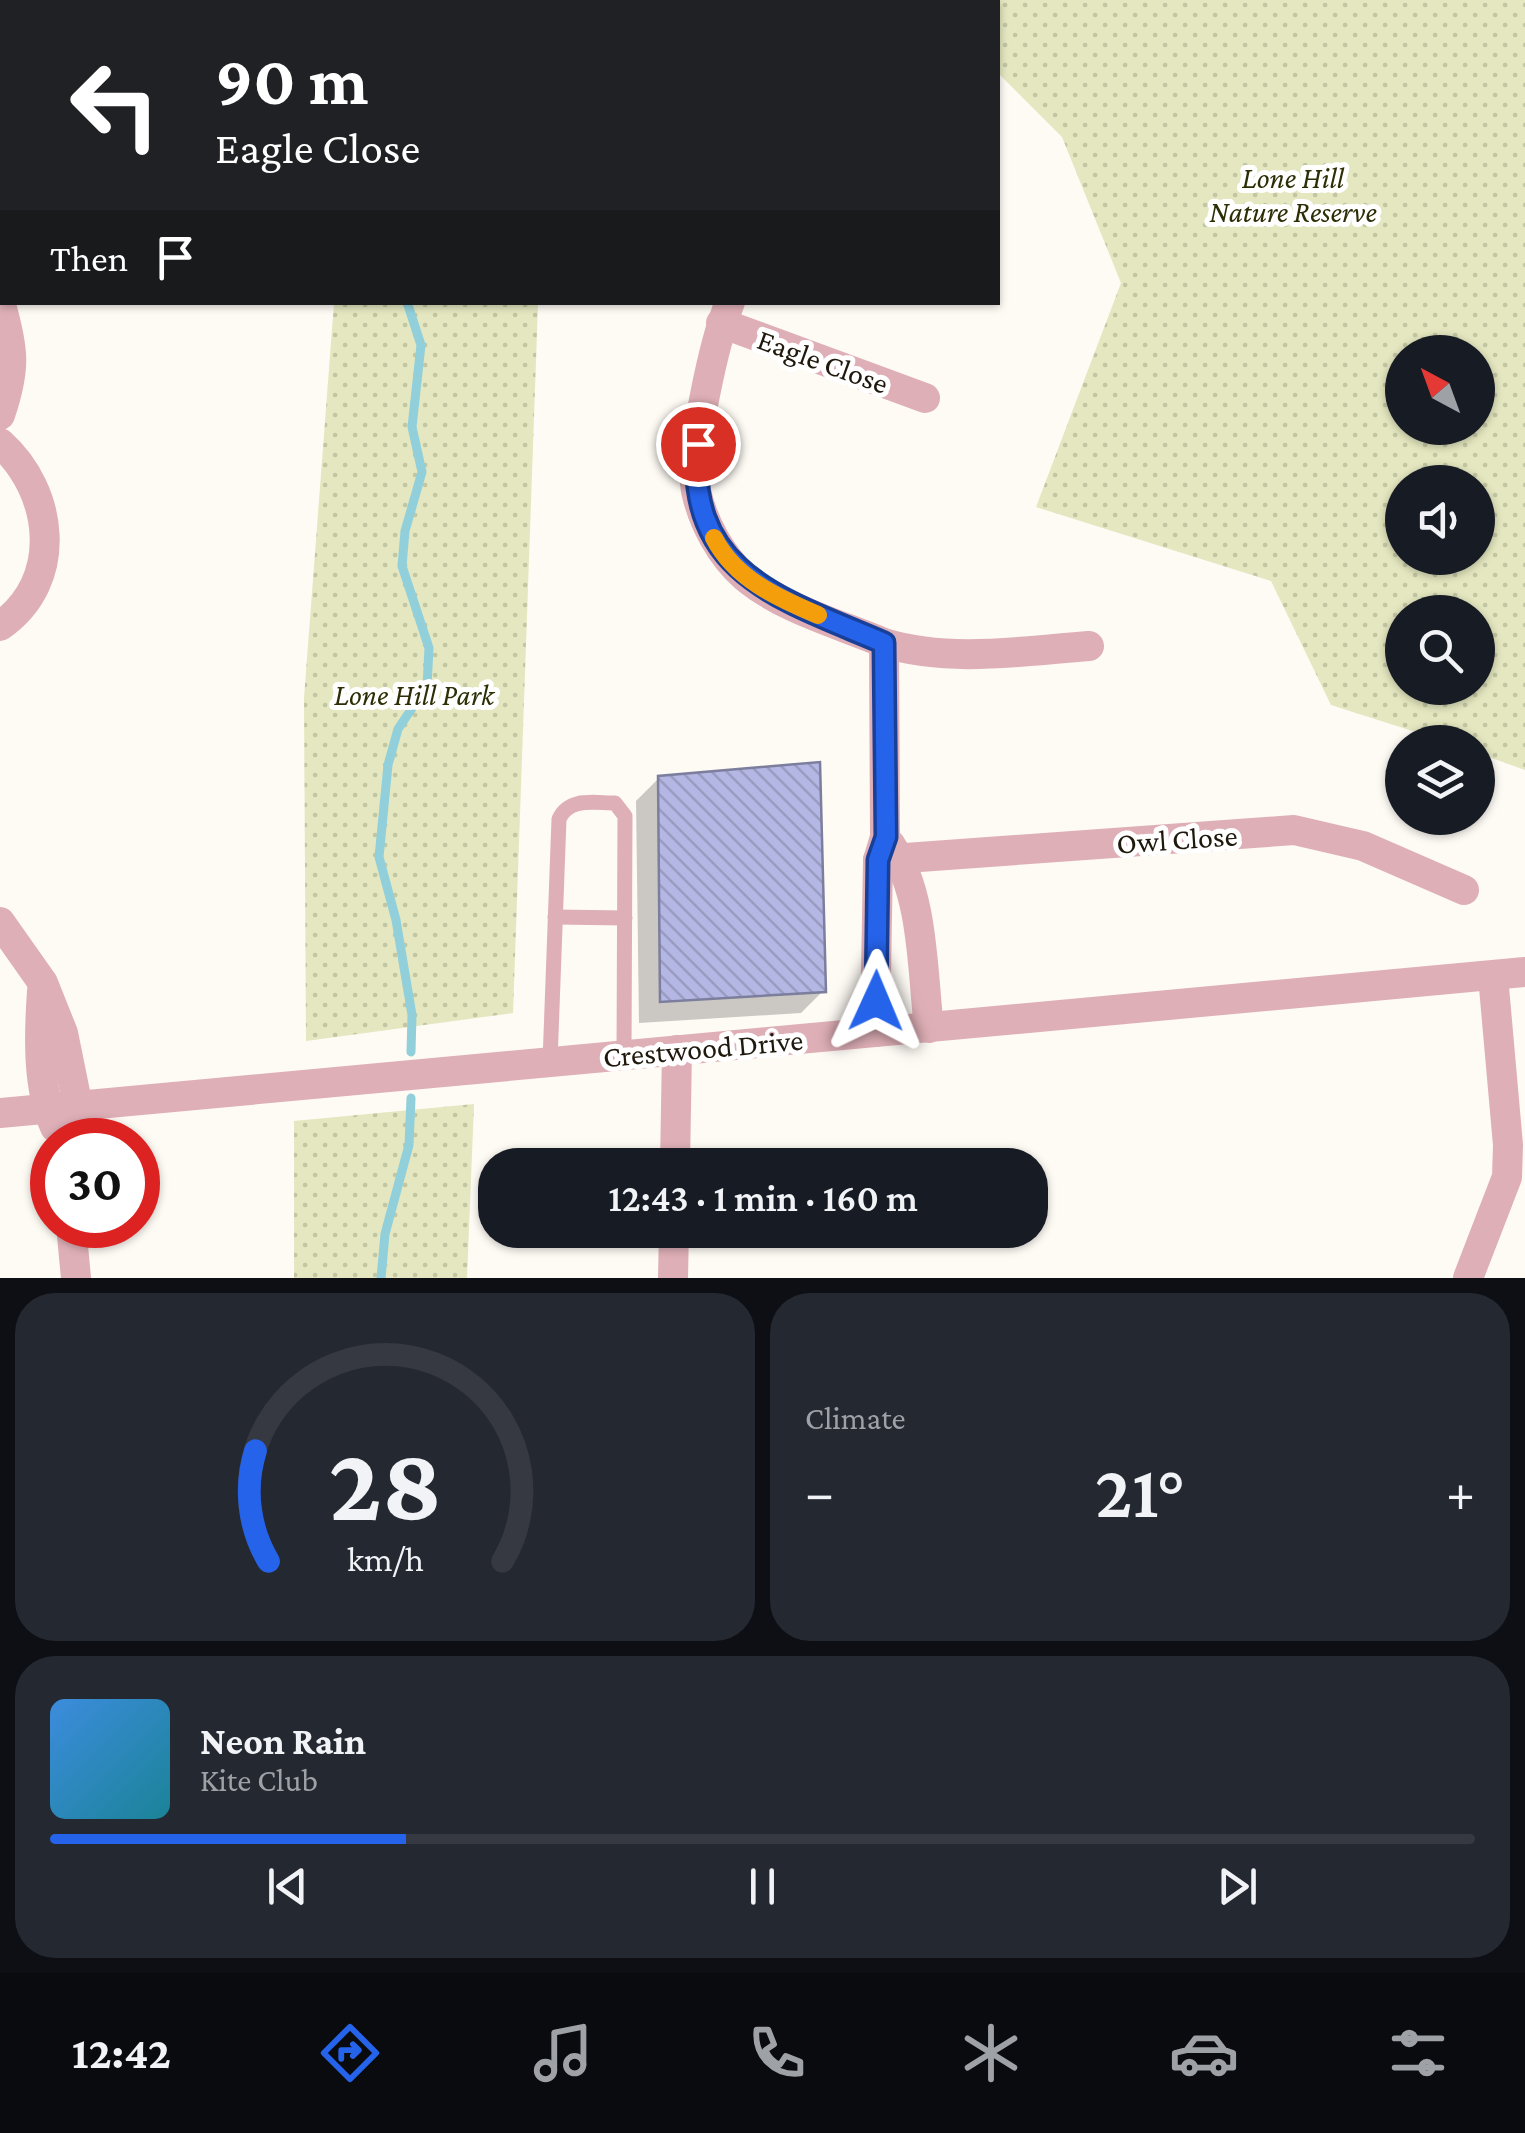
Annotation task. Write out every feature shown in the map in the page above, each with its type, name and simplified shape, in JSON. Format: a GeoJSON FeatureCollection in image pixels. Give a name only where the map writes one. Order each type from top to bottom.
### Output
{"type":"FeatureCollection","features":[{"type":"Feature","properties":{"kind":"street"},"geometry":{"type":"LineString","coordinates":[[0,416],[14,364],[1,305]]}},
{"type":"Feature","properties":{"kind":"street","name":"Eagle Close"},"geometry":{"type":"LineString","coordinates":[[925,398],[726,313],[696,465],[696,488],[717,544],[744,576],[774,596],[903,649],[946,653],[1089,646]]}},
{"type":"Feature","properties":{"kind":"street"},"geometry":{"type":"LineString","coordinates":[[0,443],[19,460],[37,490],[45,524],[43,558],[31,591],[0,626]]}},
{"type":"Feature","properties":{"kind":"street"},"geometry":{"type":"LineString","coordinates":[[875,1032],[888,852],[884,643]]}},
{"type":"Feature","properties":{"kind":"street","name":"Owl Close"},"geometry":{"type":"LineString","coordinates":[[888,852],[1294,830],[1363,846],[1464,890]]}},
{"type":"Feature","properties":{"kind":"street"},"geometry":{"type":"LineString","coordinates":[[888,852],[916,919],[929,1028]]}},
{"type":"Feature","properties":{"kind":"street"},"geometry":{"type":"LineString","coordinates":[[0,922],[42,983],[63,1033],[78,1107],[73,1118]]}},
{"type":"Feature","properties":{"kind":"street","name":"Crestwood Drive"},"geometry":{"type":"LineString","coordinates":[[0,1112],[1525,972]]}},
{"type":"Feature","properties":{"kind":"street"},"geometry":{"type":"LineString","coordinates":[[1468,1278],[1507,1177],[1508,1145],[1493,976]]}},
{"type":"Feature","properties":{"kind":"street"},"geometry":{"type":"LineString","coordinates":[[42,983],[40,1030],[46,1108],[51,1118]]}},
{"type":"Feature","properties":{"kind":"street"},"geometry":{"type":"LineString","coordinates":[[675,1148],[678,1050]]}},
{"type":"Feature","properties":{"kind":"street"},"geometry":{"type":"LineString","coordinates":[[73,1248],[76,1278]]}},
{"type":"Feature","properties":{"kind":"street"},"geometry":{"type":"LineString","coordinates":[[673,1278],[674,1248]]}},
{"type":"Feature","properties":{"kind":"lane"},"geometry":{"type":"LineString","coordinates":[[550,1062],[559,819],[572,804],[616,803],[626,816],[624,1055]]}},
{"type":"Feature","properties":{"kind":"lane"},"geometry":{"type":"LineString","coordinates":[[554,917],[625,918]]}},
{"type":"Feature","properties":{"kind":"green space","name":"Lone Hill Nature Reserve"},"geometry":{"type":"Polygon","coordinates":[[[1000,0],[1525,0],[1525,770],[1495,759],[1495,725],[1394,725],[1331,705],[1271,581],[1036,507],[1121,283],[1062,137],[1000,75],[1000,0]]]}},
{"type":"Feature","properties":{"kind":"green space","name":"Lone Hill Park"},"geometry":{"type":"Polygon","coordinates":[[[334,305],[538,305],[513,1013],[306,1041],[304,698],[334,305]]]}},
{"type":"Feature","properties":{"kind":"green space"},"geometry":{"type":"Polygon","coordinates":[[[474,1104],[467,1278],[294,1278],[294,1121],[474,1104]]]}},
{"type":"Feature","properties":{"kind":"building"},"geometry":{"type":"Polygon","coordinates":[[[820,762],[826,992],[660,1002],[658,776],[820,762]]]}},
{"type":"Feature","properties":{"kind":"waterway"},"geometry":{"type":"LineString","coordinates":[[408,305],[421,345],[412,427],[422,472],[405,531],[402,566],[429,648],[427,686],[398,729],[388,765],[379,857],[396,920],[412,1015],[411,1052]]}},
{"type":"Feature","properties":{"kind":"waterway"},"geometry":{"type":"LineString","coordinates":[[381,1278],[385,1234],[409,1145],[411,1098]]}},
{"type":"Feature","properties":{"kind":"slow traffic"},"geometry":{"type":"LineString","coordinates":[[714,538],[744,576],[774,596],[818,615]]}},
{"type":"Feature","properties":{"kind":"route"},"geometry":{"type":"LineString","coordinates":[[698,444],[696,488],[702,512],[717,544],[744,576],[774,596],[884,643],[886,837],[878,860],[876,1001]]}}]}
